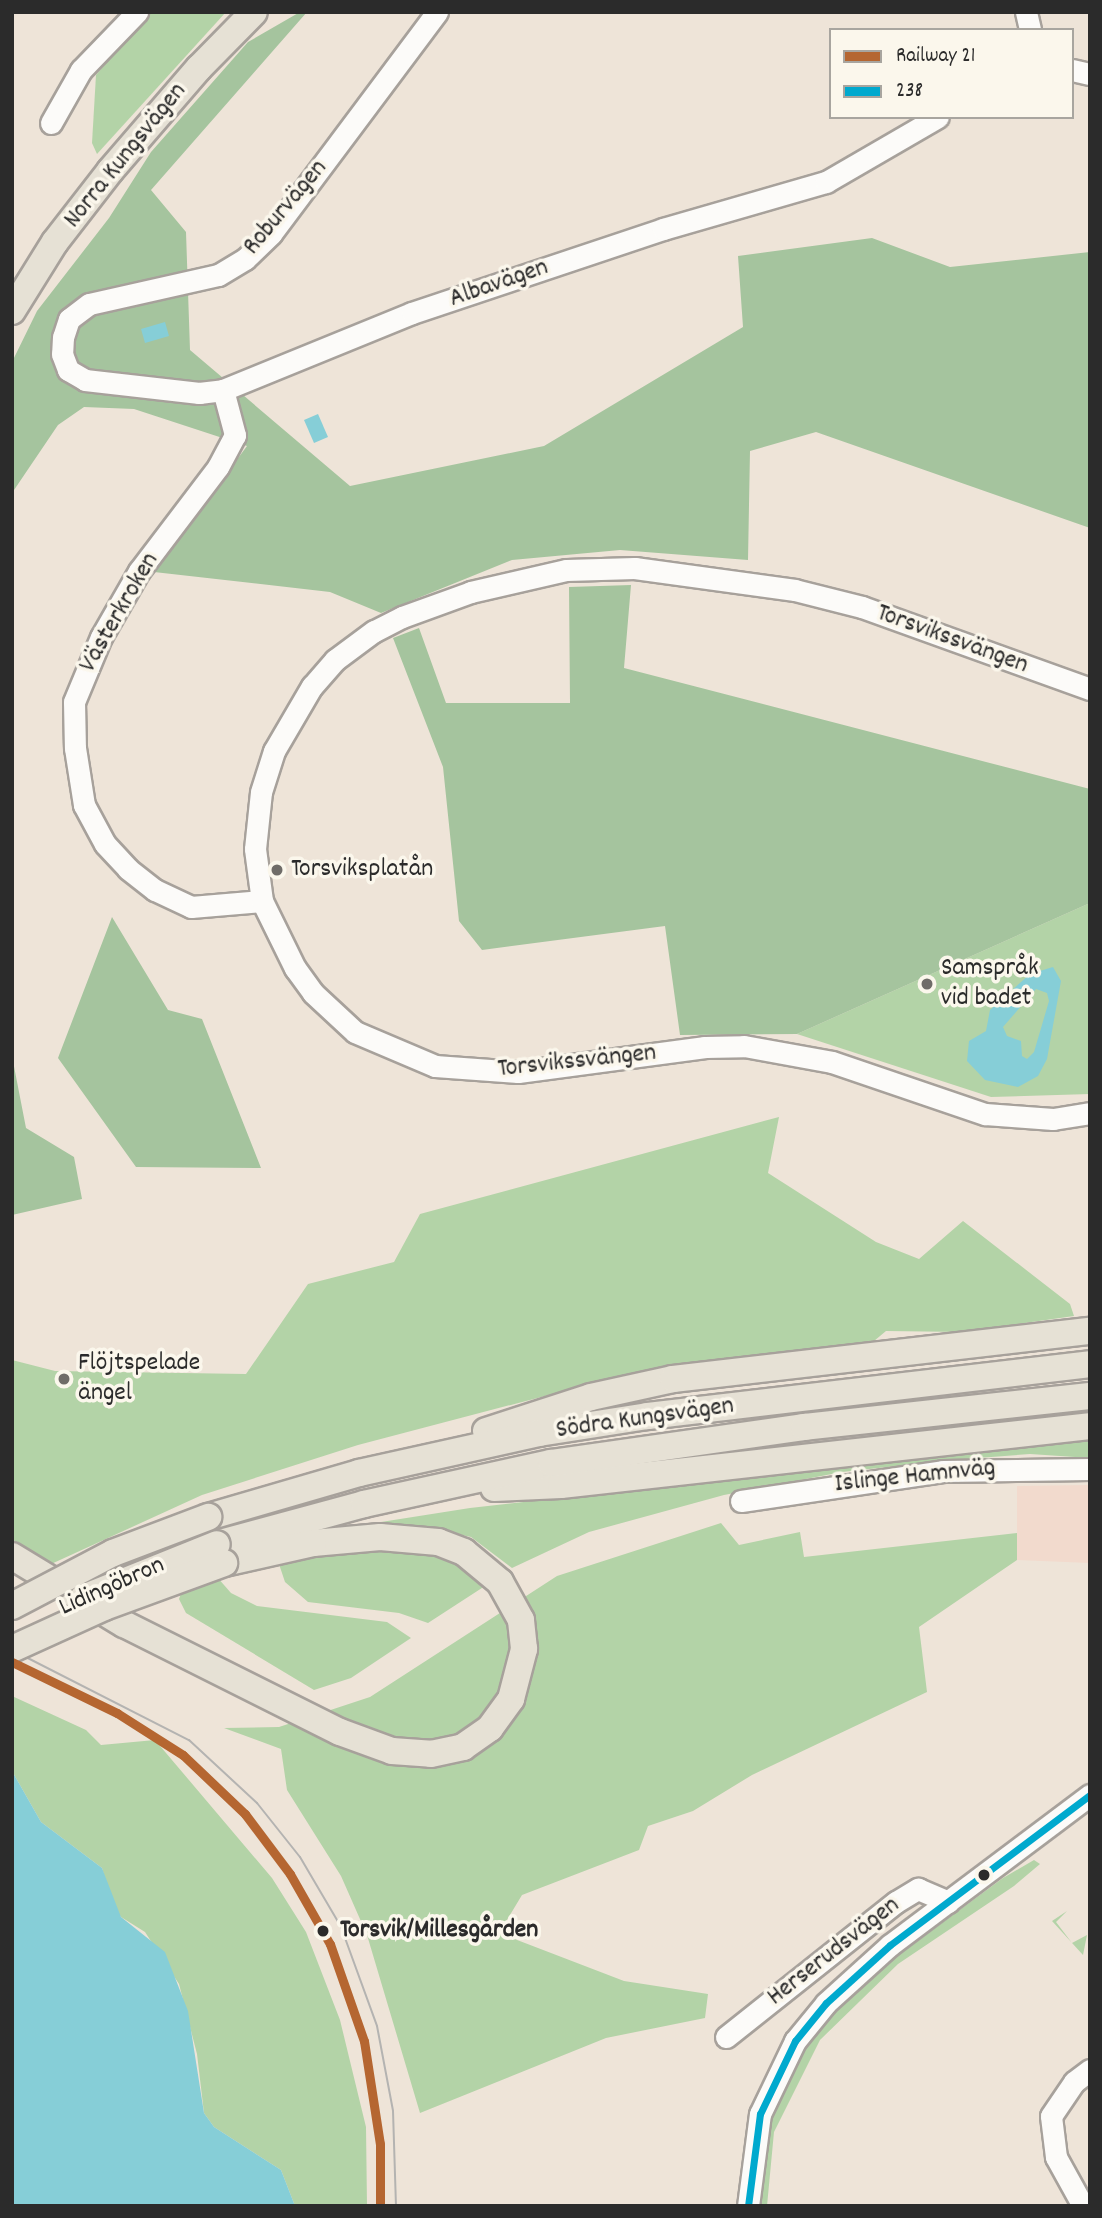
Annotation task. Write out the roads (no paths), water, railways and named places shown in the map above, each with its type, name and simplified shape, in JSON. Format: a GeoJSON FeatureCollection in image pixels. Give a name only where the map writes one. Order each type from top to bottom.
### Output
{"type":"FeatureCollection","features":[{"type":"Feature","properties":{"kind":"main road","name":"Norra Kungsvägen"},"geometry":{"type":"LineString","coordinates":[[12,311],[55,242],[110,171],[198,68],[254,12]]}},
{"type":"Feature","properties":{"kind":"main road"},"geometry":{"type":"LineString","coordinates":[[404,1462],[515,1420],[640,1385],[1090,1331]]}},
{"type":"Feature","properties":{"kind":"main road","name":"Södra Kungsvägen"},"geometry":{"type":"LineString","coordinates":[[208,1517],[404,1462],[648,1416],[1090,1364]]}},
{"type":"Feature","properties":{"kind":"main road","name":"Södra Kungsvägen"},"geometry":{"type":"LineString","coordinates":[[220,1554],[419,1492],[661,1445],[1090,1396]]}},
{"type":"Feature","properties":{"kind":"main road"},"geometry":{"type":"LineString","coordinates":[[419,1492],[561,1485],[1090,1426]]}},
{"type":"Feature","properties":{"kind":"main road","name":"Lidingöbron"},"geometry":{"type":"LineString","coordinates":[[12,1606],[113,1553],[208,1517]]}},
{"type":"Feature","properties":{"kind":"main road"},"geometry":{"type":"LineString","coordinates":[[12,1556],[124,1625],[340,1731],[392,1751],[446,1752],[478,1738],[511,1699],[524,1649],[521,1620],[509,1595],[487,1567],[464,1552],[438,1542],[380,1537],[220,1554],[104,1607],[12,1649]]}},
{"type":"Feature","properties":{"kind":"main road","name":"Lidingöbron"},"geometry":{"type":"LineString","coordinates":[[12,1640],[95,1592],[220,1554]]}},
{"type":"Feature","properties":{"kind":"street"},"geometry":{"type":"LineString","coordinates":[[51,123],[82,71],[137,12]]}},
{"type":"Feature","properties":{"kind":"street","name":"Roburvägen"},"geometry":{"type":"LineString","coordinates":[[62,354],[69,319],[89,304],[218,275],[246,259],[271,234],[437,12]]}},
{"type":"Feature","properties":{"kind":"street","name":"Albavägen"},"geometry":{"type":"LineString","coordinates":[[62,354],[68,370],[85,380],[199,393],[223,390],[412,313],[663,229],[826,182],[935,119]]}},
{"type":"Feature","properties":{"kind":"street","name":"Västerkroken"},"geometry":{"type":"LineString","coordinates":[[223,390],[235,435],[211,477],[139,571],[101,637],[76,695],[75,748],[84,805],[105,845],[128,869],[155,890],[191,907],[262,901]]}},
{"type":"Feature","properties":{"kind":"street","name":"Torsvikssvängen"},"geometry":{"type":"LineString","coordinates":[[1090,689],[862,607],[759,583],[635,568],[566,570],[518,580],[433,605],[374,631],[335,660],[312,686],[274,751],[261,792],[255,849],[262,901],[295,968],[337,1016],[355,1032],[435,1066],[519,1072],[705,1047],[744,1046],[832,1062],[985,1114],[1053,1119],[1090,1113]]}},
{"type":"Feature","properties":{"kind":"street","name":"Islinge Hamnväg"},"geometry":{"type":"LineString","coordinates":[[741,1500],[943,1471],[1090,1469]]}},
{"type":"Feature","properties":{"kind":"street","name":"Herserudsvägen"},"geometry":{"type":"LineString","coordinates":[[748,2206],[760,2114],[795,2041],[855,1976],[1090,1795]]}},
{"type":"Feature","properties":{"kind":"street","name":"Herserudsvägen"},"geometry":{"type":"LineString","coordinates":[[726,2037],[896,1902],[918,1889],[948,1902]]}},
{"type":"Feature","properties":{"kind":"street"},"geometry":{"type":"LineString","coordinates":[[1083,2206],[1056,2157],[1051,2116],[1074,2082],[1090,2070]]}},
{"type":"Feature","properties":{"kind":"water"},"geometry":{"type":"Polygon","coordinates":[[[165,322],[169,336],[145,343],[141,329],[165,322]]]}},
{"type":"Feature","properties":{"kind":"water"},"geometry":{"type":"Polygon","coordinates":[[[318,414],[328,437],[314,443],[304,420],[318,414]]]}},
{"type":"Feature","properties":{"kind":"water"},"geometry":{"type":"Polygon","coordinates":[[[1053,967],[1061,981],[1047,1059],[1038,1076],[1018,1087],[985,1080],[967,1061],[969,1041],[986,1031],[990,1010],[1030,974],[1053,967]],[[1036,989],[1003,1027],[1007,1036],[1021,1041],[1022,1056],[1027,1059],[1034,1052],[1049,1001],[1047,993],[1036,989]]]}},
{"type":"Feature","properties":{"kind":"water"},"geometry":{"type":"Polygon","coordinates":[[[12,1771],[41,1822],[102,1868],[121,1917],[165,1952],[188,2011],[204,2113],[214,2127],[281,2170],[295,2206],[12,2206],[12,1771]]]}},
{"type":"Feature","properties":{"kind":"tram line"},"geometry":{"type":"LineString","coordinates":[[12,1650],[189,1740],[257,1803],[300,1857],[341,1927],[377,2026],[393,2111],[396,2206]]}},
{"type":"Feature","properties":{"kind":"rail line","name":"21"},"geometry":{"type":"LineString","coordinates":[[12,1662],[117,1713],[183,1755],[245,1814],[290,1874],[330,1944],[364,2041],[380,2144],[380,2206]]}},
{"type":"Feature","properties":{"kind":"place","name":"Torsviksplatån"},"geometry":{"type":"Point","coordinates":[277,870]}},
{"type":"Feature","properties":{"kind":"place","name":"Samspråk vid badet"},"geometry":{"type":"Point","coordinates":[927,984]}},
{"type":"Feature","properties":{"kind":"place","name":"Flöjtspelade ängel"},"geometry":{"type":"Point","coordinates":[64,1379]}},
{"type":"Feature","properties":{"kind":"place","name":"Torsvik/Millesgården"},"geometry":{"type":"Point","coordinates":[323,1931]}}]}
